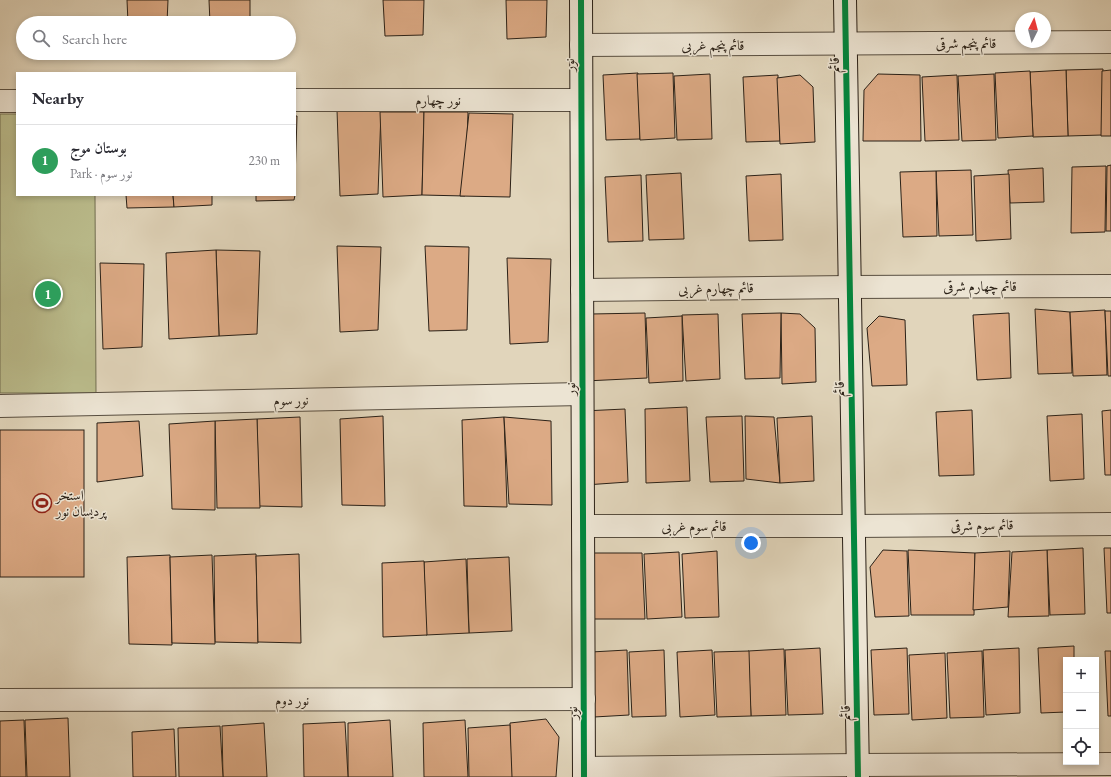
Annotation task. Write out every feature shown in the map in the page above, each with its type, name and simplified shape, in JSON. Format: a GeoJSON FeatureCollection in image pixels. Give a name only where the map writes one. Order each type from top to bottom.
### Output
{"type":"FeatureCollection","features":[{"type":"Feature","properties":{"kind":"street","name":"نور"},"geometry":{"type":"LineString","coordinates":[[580,0],[584,773]]}},
{"type":"Feature","properties":{"kind":"street","name":"قائم"},"geometry":{"type":"LineString","coordinates":[[845,0],[858,771]]}},
{"type":"Feature","properties":{"kind":"street","name":"قائم پنجم شرقی"},"geometry":{"type":"LineString","coordinates":[[845,44],[1111,42]]}},
{"type":"Feature","properties":{"kind":"street","name":"قائم پنجم غربی"},"geometry":{"type":"LineString","coordinates":[[581,45],[845,44]]}},
{"type":"Feature","properties":{"kind":"street","name":"نور چهارم"},"geometry":{"type":"LineString","coordinates":[[296,100],[581,100]]}},
{"type":"Feature","properties":{"kind":"street"},"geometry":{"type":"LineString","coordinates":[[0,101],[16,101]]}},
{"type":"Feature","properties":{"kind":"street","name":"قائم چهارم شرقی"},"geometry":{"type":"LineString","coordinates":[[849,287],[1111,286]]}},
{"type":"Feature","properties":{"kind":"street","name":"قائم چهارم غربی"},"geometry":{"type":"LineString","coordinates":[[582,290],[849,287]]}},
{"type":"Feature","properties":{"kind":"street","name":"نور سوم"},"geometry":{"type":"LineString","coordinates":[[0,406],[582,394]]}},
{"type":"Feature","properties":{"kind":"street","name":"قائم سوم شرقی"},"geometry":{"type":"LineString","coordinates":[[854,526],[1111,524]]}},
{"type":"Feature","properties":{"kind":"street","name":"قائم سوم غربی"},"geometry":{"type":"LineString","coordinates":[[583,526],[854,526]]}},
{"type":"Feature","properties":{"kind":"street","name":"نور دوم"},"geometry":{"type":"LineString","coordinates":[[0,700],[584,699]]}},
{"type":"Feature","properties":{"kind":"street"},"geometry":{"type":"LineString","coordinates":[[584,773],[858,771],[1111,764]]}},
{"type":"Feature","properties":{"kind":"green space"},"geometry":{"type":"Polygon","coordinates":[[[0,114],[16,114],[16,196],[95,196],[96,393],[0,393],[0,114]]]}},
{"type":"Feature","properties":{"kind":"building"},"geometry":{"type":"Polygon","coordinates":[[[127,0],[168,0],[167,16],[128,16],[127,0]]]}},
{"type":"Feature","properties":{"kind":"building"},"geometry":{"type":"Polygon","coordinates":[[[209,0],[250,0],[250,16],[210,16],[209,0]]]}},
{"type":"Feature","properties":{"kind":"building"},"geometry":{"type":"Polygon","coordinates":[[[383,0],[424,0],[423,35],[385,36],[383,0]]]}},
{"type":"Feature","properties":{"kind":"building"},"geometry":{"type":"Polygon","coordinates":[[[506,0],[547,0],[546,37],[507,39],[506,0]]]}},
{"type":"Feature","properties":{"kind":"building"},"geometry":{"type":"Polygon","coordinates":[[[1103,69],[1102,135],[1068,136],[1066,70],[1103,69]]]}},
{"type":"Feature","properties":{"kind":"building"},"geometry":{"type":"Polygon","coordinates":[[[1066,70],[1068,136],[1033,137],[1030,72],[1066,70]]]}},
{"type":"Feature","properties":{"kind":"building"},"geometry":{"type":"Polygon","coordinates":[[[1111,70],[1111,136],[1101,136],[1102,71],[1111,70]]]}},
{"type":"Feature","properties":{"kind":"building"},"geometry":{"type":"Polygon","coordinates":[[[1030,71],[1033,136],[998,138],[995,73],[1030,71]]]}},
{"type":"Feature","properties":{"kind":"building"},"geometry":{"type":"Polygon","coordinates":[[[638,73],[640,139],[606,140],[603,75],[638,73]]]}},
{"type":"Feature","properties":{"kind":"building"},"geometry":{"type":"Polygon","coordinates":[[[673,73],[675,138],[640,140],[637,74],[673,73]]]}},
{"type":"Feature","properties":{"kind":"building"},"geometry":{"type":"Polygon","coordinates":[[[710,74],[712,139],[677,140],[674,76],[710,74]]]}},
{"type":"Feature","properties":{"kind":"building"},"geometry":{"type":"Polygon","coordinates":[[[878,74],[920,75],[921,141],[863,141],[864,90],[878,74]]]}},
{"type":"Feature","properties":{"kind":"building"},"geometry":{"type":"Polygon","coordinates":[[[994,74],[996,140],[962,141],[958,76],[994,74]]]}},
{"type":"Feature","properties":{"kind":"building"},"geometry":{"type":"Polygon","coordinates":[[[778,75],[780,141],[746,142],[743,77],[778,75]]]}},
{"type":"Feature","properties":{"kind":"building"},"geometry":{"type":"Polygon","coordinates":[[[800,75],[813,87],[815,142],[780,144],[777,78],[800,75]]]}},
{"type":"Feature","properties":{"kind":"building"},"geometry":{"type":"Polygon","coordinates":[[[957,75],[959,140],[925,141],[922,77],[957,75]]]}},
{"type":"Feature","properties":{"kind":"building"},"geometry":{"type":"Polygon","coordinates":[[[337,110],[381,111],[378,194],[340,196],[337,110]]]}},
{"type":"Feature","properties":{"kind":"building"},"geometry":{"type":"Polygon","coordinates":[[[380,112],[424,112],[422,195],[383,197],[380,112]]]}},
{"type":"Feature","properties":{"kind":"building"},"geometry":{"type":"Polygon","coordinates":[[[424,112],[468,112],[465,196],[422,195],[424,112]]]}},
{"type":"Feature","properties":{"kind":"building"},"geometry":{"type":"Polygon","coordinates":[[[469,113],[513,114],[510,197],[460,196],[469,113]]]}},
{"type":"Feature","properties":{"kind":"building"},"geometry":{"type":"Polygon","coordinates":[[[296,116],[297,116],[296,148],[296,116]]]}},
{"type":"Feature","properties":{"kind":"building"},"geometry":{"type":"Polygon","coordinates":[[[1111,165],[1111,231],[1106,231],[1107,166],[1111,165]]]}},
{"type":"Feature","properties":{"kind":"building"},"geometry":{"type":"Polygon","coordinates":[[[1106,166],[1105,232],[1071,233],[1072,167],[1106,166]]]}},
{"type":"Feature","properties":{"kind":"building"},"geometry":{"type":"Polygon","coordinates":[[[1043,168],[1044,202],[1010,203],[1008,170],[1043,168]]]}},
{"type":"Feature","properties":{"kind":"building"},"geometry":{"type":"Polygon","coordinates":[[[971,170],[973,235],[939,236],[936,171],[971,170]]]}},
{"type":"Feature","properties":{"kind":"building"},"geometry":{"type":"Polygon","coordinates":[[[936,171],[937,236],[903,237],[900,172],[936,171]]]}},
{"type":"Feature","properties":{"kind":"building"},"geometry":{"type":"Polygon","coordinates":[[[681,173],[684,239],[649,240],[646,175],[681,173]]]}},
{"type":"Feature","properties":{"kind":"building"},"geometry":{"type":"Polygon","coordinates":[[[781,174],[783,240],[749,241],[746,176],[781,174]]]}},
{"type":"Feature","properties":{"kind":"building"},"geometry":{"type":"Polygon","coordinates":[[[1009,174],[1011,239],[976,241],[974,176],[1009,174]]]}},
{"type":"Feature","properties":{"kind":"building"},"geometry":{"type":"Polygon","coordinates":[[[641,175],[643,241],[608,242],[605,177],[641,175]]]}},
{"type":"Feature","properties":{"kind":"building"},"geometry":{"type":"Polygon","coordinates":[[[126,196],[173,196],[174,207],[127,208],[126,196]]]}},
{"type":"Feature","properties":{"kind":"building"},"geometry":{"type":"Polygon","coordinates":[[[173,196],[212,196],[212,205],[174,207],[173,196]]]}},
{"type":"Feature","properties":{"kind":"building"},"geometry":{"type":"Polygon","coordinates":[[[256,196],[295,196],[294,200],[256,201],[256,196]]]}},
{"type":"Feature","properties":{"kind":"building"},"geometry":{"type":"Polygon","coordinates":[[[337,246],[381,247],[378,330],[340,332],[337,246]]]}},
{"type":"Feature","properties":{"kind":"building"},"geometry":{"type":"Polygon","coordinates":[[[425,246],[469,247],[467,330],[429,331],[425,246]]]}},
{"type":"Feature","properties":{"kind":"building"},"geometry":{"type":"Polygon","coordinates":[[[216,250],[260,251],[257,334],[219,336],[216,250]]]}},
{"type":"Feature","properties":{"kind":"building"},"geometry":{"type":"Polygon","coordinates":[[[216,250],[219,336],[169,339],[166,253],[216,250]]]}},
{"type":"Feature","properties":{"kind":"building"},"geometry":{"type":"Polygon","coordinates":[[[507,258],[551,259],[548,342],[510,344],[507,258]]]}},
{"type":"Feature","properties":{"kind":"building"},"geometry":{"type":"Polygon","coordinates":[[[100,263],[144,264],[142,347],[103,349],[100,263]]]}},
{"type":"Feature","properties":{"kind":"building"},"geometry":{"type":"Polygon","coordinates":[[[1035,309],[1070,312],[1072,373],[1038,374],[1035,309]]]}},
{"type":"Feature","properties":{"kind":"building"},"geometry":{"type":"Polygon","coordinates":[[[1105,310],[1107,375],[1073,376],[1070,312],[1105,310]]]}},
{"type":"Feature","properties":{"kind":"building"},"geometry":{"type":"Polygon","coordinates":[[[1105,311],[1111,311],[1111,376],[1108,376],[1105,311]]]}},
{"type":"Feature","properties":{"kind":"building"},"geometry":{"type":"Polygon","coordinates":[[[645,313],[647,378],[585,381],[591,314],[645,313]]]}},
{"type":"Feature","properties":{"kind":"building"},"geometry":{"type":"Polygon","coordinates":[[[781,313],[800,314],[815,328],[816,382],[782,384],[781,313]]]}},
{"type":"Feature","properties":{"kind":"building"},"geometry":{"type":"Polygon","coordinates":[[[781,313],[780,378],[745,379],[742,314],[781,313]]]}},
{"type":"Feature","properties":{"kind":"building"},"geometry":{"type":"Polygon","coordinates":[[[1009,313],[1011,378],[977,380],[973,315],[1009,313]]]}},
{"type":"Feature","properties":{"kind":"building"},"geometry":{"type":"Polygon","coordinates":[[[718,314],[720,379],[686,381],[682,315],[718,314]]]}},
{"type":"Feature","properties":{"kind":"building"},"geometry":{"type":"Polygon","coordinates":[[[682,316],[683,381],[649,383],[646,318],[682,316]]]}},
{"type":"Feature","properties":{"kind":"building"},"geometry":{"type":"Polygon","coordinates":[[[879,316],[905,320],[907,385],[872,386],[867,328],[879,316]]]}},
{"type":"Feature","properties":{"kind":"building"},"geometry":{"type":"Polygon","coordinates":[[[687,407],[690,481],[646,483],[645,409],[687,407]]]}},
{"type":"Feature","properties":{"kind":"building"},"geometry":{"type":"Polygon","coordinates":[[[625,409],[628,482],[585,485],[583,411],[625,409]]]}},
{"type":"Feature","properties":{"kind":"building"},"geometry":{"type":"Polygon","coordinates":[[[972,410],[974,475],[939,476],[936,412],[972,410]]]}},
{"type":"Feature","properties":{"kind":"building"},"geometry":{"type":"Polygon","coordinates":[[[1111,410],[1111,475],[1105,475],[1102,411],[1111,410]]]}},
{"type":"Feature","properties":{"kind":"building"},"geometry":{"type":"Polygon","coordinates":[[[1082,414],[1084,479],[1050,481],[1047,416],[1082,414]]]}},
{"type":"Feature","properties":{"kind":"building"},"geometry":{"type":"Polygon","coordinates":[[[383,416],[385,506],[342,505],[340,419],[383,416]]]}},
{"type":"Feature","properties":{"kind":"building"},"geometry":{"type":"Polygon","coordinates":[[[742,416],[744,481],[710,482],[706,417],[742,416]]]}},
{"type":"Feature","properties":{"kind":"building"},"geometry":{"type":"Polygon","coordinates":[[[745,416],[774,417],[780,483],[746,479],[745,416]]]}},
{"type":"Feature","properties":{"kind":"building"},"geometry":{"type":"Polygon","coordinates":[[[812,416],[814,481],[780,483],[777,418],[812,416]]]}},
{"type":"Feature","properties":{"kind":"building"},"geometry":{"type":"Polygon","coordinates":[[[300,417],[302,507],[259,506],[257,419],[300,417]]]}},
{"type":"Feature","properties":{"kind":"building"},"geometry":{"type":"Polygon","coordinates":[[[504,417],[507,507],[464,506],[462,420],[504,417]]]}},
{"type":"Feature","properties":{"kind":"building"},"geometry":{"type":"Polygon","coordinates":[[[504,417],[551,421],[552,505],[509,504],[504,417]]]}},
{"type":"Feature","properties":{"kind":"building"},"geometry":{"type":"Polygon","coordinates":[[[257,419],[260,508],[217,508],[215,421],[257,419]]]}},
{"type":"Feature","properties":{"kind":"building"},"geometry":{"type":"Polygon","coordinates":[[[139,421],[143,476],[97,482],[97,423],[139,421]]]}},
{"type":"Feature","properties":{"kind":"building"},"geometry":{"type":"Polygon","coordinates":[[[215,421],[215,510],[172,509],[169,424],[215,421]]]}},
{"type":"Feature","properties":{"kind":"building","name":"استخر پردیسان نور"},"geometry":{"type":"Polygon","coordinates":[[[0,430],[84,430],[84,577],[0,577],[0,430]]]}},
{"type":"Feature","properties":{"kind":"building"},"geometry":{"type":"Polygon","coordinates":[[[1083,548],[1085,614],[1050,615],[1047,550],[1083,548]]]}},
{"type":"Feature","properties":{"kind":"building"},"geometry":{"type":"Polygon","coordinates":[[[1104,548],[1111,548],[1111,613],[1107,613],[1104,548]]]}},
{"type":"Feature","properties":{"kind":"building"},"geometry":{"type":"Polygon","coordinates":[[[883,550],[907,551],[909,616],[875,617],[870,567],[883,550]]]}},
{"type":"Feature","properties":{"kind":"building"},"geometry":{"type":"Polygon","coordinates":[[[908,550],[975,553],[974,615],[911,615],[908,550]]]}},
{"type":"Feature","properties":{"kind":"building"},"geometry":{"type":"Polygon","coordinates":[[[1047,550],[1049,616],[1008,617],[1012,552],[1047,550]]]}},
{"type":"Feature","properties":{"kind":"building"},"geometry":{"type":"Polygon","coordinates":[[[717,551],[719,617],[685,618],[682,554],[717,551]]]}},
{"type":"Feature","properties":{"kind":"building"},"geometry":{"type":"Polygon","coordinates":[[[1010,551],[1008,607],[973,610],[975,553],[1010,551]]]}},
{"type":"Feature","properties":{"kind":"building"},"geometry":{"type":"Polygon","coordinates":[[[679,552],[682,617],[647,619],[644,554],[679,552]]]}},
{"type":"Feature","properties":{"kind":"building"},"geometry":{"type":"Polygon","coordinates":[[[589,553],[642,553],[645,619],[594,619],[589,553]]]}},
{"type":"Feature","properties":{"kind":"building"},"geometry":{"type":"Polygon","coordinates":[[[256,554],[258,643],[215,642],[214,556],[256,554]]]}},
{"type":"Feature","properties":{"kind":"building"},"geometry":{"type":"Polygon","coordinates":[[[299,554],[301,643],[258,642],[256,556],[299,554]]]}},
{"type":"Feature","properties":{"kind":"building"},"geometry":{"type":"Polygon","coordinates":[[[170,555],[172,645],[129,644],[127,557],[170,555]]]}},
{"type":"Feature","properties":{"kind":"building"},"geometry":{"type":"Polygon","coordinates":[[[212,555],[215,644],[172,643],[170,557],[212,555]]]}},
{"type":"Feature","properties":{"kind":"building"},"geometry":{"type":"Polygon","coordinates":[[[509,557],[512,631],[469,633],[467,559],[509,557]]]}},
{"type":"Feature","properties":{"kind":"building"},"geometry":{"type":"Polygon","coordinates":[[[466,559],[469,633],[426,635],[424,562],[466,559]]]}},
{"type":"Feature","properties":{"kind":"building"},"geometry":{"type":"Polygon","coordinates":[[[424,561],[427,635],[383,637],[382,563],[424,561]]]}},
{"type":"Feature","properties":{"kind":"building"},"geometry":{"type":"Polygon","coordinates":[[[1074,646],[1074,657],[1063,657],[1063,712],[1041,713],[1038,648],[1074,646]]]}},
{"type":"Feature","properties":{"kind":"building"},"geometry":{"type":"Polygon","coordinates":[[[820,648],[823,714],[788,715],[785,650],[820,648]]]}},
{"type":"Feature","properties":{"kind":"building"},"geometry":{"type":"Polygon","coordinates":[[[907,648],[909,714],[874,715],[871,650],[907,648]]]}},
{"type":"Feature","properties":{"kind":"building"},"geometry":{"type":"Polygon","coordinates":[[[1019,648],[1020,713],[986,715],[983,650],[1019,648]]]}},
{"type":"Feature","properties":{"kind":"building"},"geometry":{"type":"Polygon","coordinates":[[[784,649],[786,715],[751,716],[748,651],[784,649]]]}},
{"type":"Feature","properties":{"kind":"building"},"geometry":{"type":"Polygon","coordinates":[[[627,650],[629,715],[594,717],[591,652],[627,650]]]}},
{"type":"Feature","properties":{"kind":"building"},"geometry":{"type":"Polygon","coordinates":[[[664,650],[666,716],[632,717],[629,652],[664,650]]]}},
{"type":"Feature","properties":{"kind":"building"},"geometry":{"type":"Polygon","coordinates":[[[712,650],[715,715],[680,717],[677,652],[712,650]]]}},
{"type":"Feature","properties":{"kind":"building"},"geometry":{"type":"Polygon","coordinates":[[[749,651],[751,716],[717,717],[714,652],[749,651]]]}},
{"type":"Feature","properties":{"kind":"building"},"geometry":{"type":"Polygon","coordinates":[[[982,651],[984,717],[950,718],[947,653],[982,651]]]}},
{"type":"Feature","properties":{"kind":"building"},"geometry":{"type":"Polygon","coordinates":[[[1105,651],[1111,651],[1111,716],[1108,716],[1105,651]]]}},
{"type":"Feature","properties":{"kind":"building"},"geometry":{"type":"Polygon","coordinates":[[[945,653],[947,718],[912,720],[909,655],[945,653]]]}},
{"type":"Feature","properties":{"kind":"building"},"geometry":{"type":"Polygon","coordinates":[[[68,718],[70,777],[27,777],[25,720],[68,718]]]}},
{"type":"Feature","properties":{"kind":"building"},"geometry":{"type":"Polygon","coordinates":[[[546,719],[559,737],[556,777],[511,777],[510,723],[546,719]]]}},
{"type":"Feature","properties":{"kind":"building"},"geometry":{"type":"Polygon","coordinates":[[[24,720],[26,777],[0,777],[0,721],[24,720]]]}},
{"type":"Feature","properties":{"kind":"building"},"geometry":{"type":"Polygon","coordinates":[[[390,720],[393,777],[348,777],[348,723],[390,720]]]}},
{"type":"Feature","properties":{"kind":"building"},"geometry":{"type":"Polygon","coordinates":[[[465,720],[468,777],[424,777],[423,723],[465,720]]]}},
{"type":"Feature","properties":{"kind":"building"},"geometry":{"type":"Polygon","coordinates":[[[345,722],[348,777],[304,777],[303,724],[345,722]]]}},
{"type":"Feature","properties":{"kind":"building"},"geometry":{"type":"Polygon","coordinates":[[[264,723],[267,777],[223,777],[222,726],[264,723]]]}},
{"type":"Feature","properties":{"kind":"building"},"geometry":{"type":"Polygon","coordinates":[[[510,725],[512,777],[469,777],[468,728],[510,725]]]}},
{"type":"Feature","properties":{"kind":"building"},"geometry":{"type":"Polygon","coordinates":[[[220,726],[223,777],[179,777],[178,728],[220,726]]]}},
{"type":"Feature","properties":{"kind":"building"},"geometry":{"type":"Polygon","coordinates":[[[174,729],[176,777],[133,777],[132,732],[174,729]]]}},
{"type":"Feature","properties":{"kind":"cycle path"},"geometry":{"type":"LineString","coordinates":[[581,0],[584,777]]}},
{"type":"Feature","properties":{"kind":"cycle path"},"geometry":{"type":"LineString","coordinates":[[845,0],[858,777]]}},
{"type":"Feature","properties":{"kind":"place","name":"بوستان موج"},"geometry":{"type":"Point","coordinates":[48,294]}},
{"type":"Feature","properties":{"kind":"place","name":"استخر پردیسان نور"},"geometry":{"type":"Point","coordinates":[42,503]}}]}
